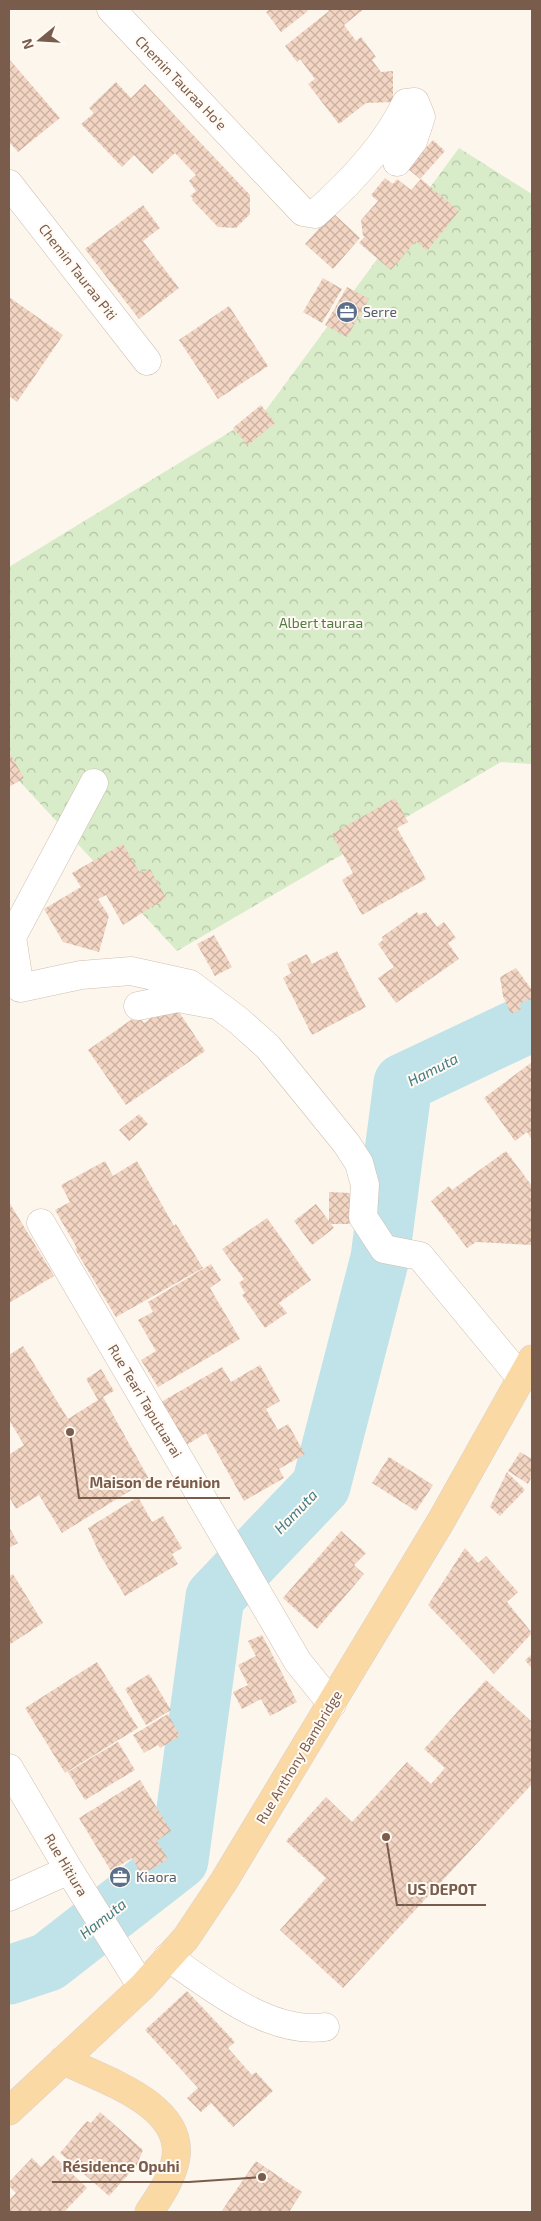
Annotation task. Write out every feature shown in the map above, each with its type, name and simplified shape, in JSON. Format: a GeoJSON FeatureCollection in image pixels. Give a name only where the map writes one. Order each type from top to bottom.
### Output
{"type":"FeatureCollection","features":[{"type":"Feature","properties":{"kind":"main road","name":"Rue Anthony Bambridge"},"geometry":{"type":"LineString","coordinates":[[9,2111],[142,1986],[186,1938],[224,1881],[332,1704],[441,1521],[527,1369]]}},
{"type":"Feature","properties":{"kind":"main road"},"geometry":{"type":"LineString","coordinates":[[63,2060],[145,2101],[157,2111],[172,2131],[176,2156],[173,2169],[149,2212]]}},
{"type":"Feature","properties":{"kind":"street","name":"Chemin Tauraa Ho'e"},"geometry":{"type":"LineString","coordinates":[[111,9],[303,212],[315,214],[330,201]]}},
{"type":"Feature","properties":{"kind":"street"},"geometry":{"type":"LineString","coordinates":[[359,196],[342,215],[330,201],[390,134],[406,103],[416,102],[421,117],[413,141],[397,162]]}},
{"type":"Feature","properties":{"kind":"street","name":"Chemin Tauraa Piti"},"geometry":{"type":"LineString","coordinates":[[9,184],[147,361]]}},
{"type":"Feature","properties":{"kind":"street"},"geometry":{"type":"LineString","coordinates":[[94,783],[12,937],[20,988],[81,974],[131,971],[190,984],[239,1021],[268,1047],[346,1143],[359,1163],[365,1185],[363,1217],[384,1249],[420,1256],[527,1369]]}},
{"type":"Feature","properties":{"kind":"street"},"geometry":{"type":"LineString","coordinates":[[138,1006],[178,998],[210,1004],[239,1021]]}},
{"type":"Feature","properties":{"kind":"street","name":"Rue Teari Taputuarai"},"geometry":{"type":"LineString","coordinates":[[41,1223],[298,1662],[332,1704]]}},
{"type":"Feature","properties":{"kind":"street","name":"Rue Hitiura"},"geometry":{"type":"LineString","coordinates":[[9,1768],[69,1870],[142,1986]]}},
{"type":"Feature","properties":{"kind":"street"},"geometry":{"type":"LineString","coordinates":[[9,1897],[69,1870]]}},
{"type":"Feature","properties":{"kind":"street"},"geometry":{"type":"LineString","coordinates":[[168,1957],[245,2008],[278,2021],[310,2030],[325,2027]]}},
{"type":"Feature","properties":{"kind":"green space","name":"Albert tauraa"},"geometry":{"type":"Polygon","coordinates":[[[459,148],[532,194],[532,764],[501,762],[177,951],[9,770],[9,567],[266,410],[459,148]]]}},
{"type":"Feature","properties":{"kind":"building"},"geometry":{"type":"Polygon","coordinates":[[[270,9],[306,9],[308,11],[281,32],[266,12],[270,9]]]}},
{"type":"Feature","properties":{"kind":"building"},"geometry":{"type":"Polygon","coordinates":[[[327,9],[364,9],[344,25],[356,41],[361,37],[376,57],[372,60],[381,72],[393,71],[393,102],[366,103],[339,124],[308,84],[315,79],[300,59],[297,62],[285,46],[329,11],[327,9]]]}},
{"type":"Feature","properties":{"kind":"building"},"geometry":{"type":"Polygon","coordinates":[[[9,59],[60,118],[18,152],[9,142],[9,59]]]}},
{"type":"Feature","properties":{"kind":"building"},"geometry":{"type":"Polygon","coordinates":[[[116,82],[131,98],[145,84],[250,195],[250,214],[236,228],[218,227],[192,200],[193,198],[190,196],[196,191],[189,181],[196,175],[175,153],[152,174],[134,155],[122,167],[81,124],[94,113],[89,108],[116,82]]]}},
{"type":"Feature","properties":{"kind":"building"},"geometry":{"type":"Polygon","coordinates":[[[433,140],[445,151],[420,179],[407,168],[433,140]]]}},
{"type":"Feature","properties":{"kind":"building"},"geometry":{"type":"Polygon","coordinates":[[[385,178],[393,184],[397,179],[411,190],[421,179],[459,211],[427,251],[416,241],[391,270],[359,243],[365,236],[363,236],[361,220],[378,201],[371,195],[385,178]]]}},
{"type":"Feature","properties":{"kind":"building"},"geometry":{"type":"Polygon","coordinates":[[[143,205],[160,228],[143,241],[179,288],[139,319],[85,249],[143,205]]]}},
{"type":"Feature","properties":{"kind":"building"},"geometry":{"type":"Polygon","coordinates":[[[333,213],[360,238],[333,269],[305,244],[333,213]]]}},
{"type":"Feature","properties":{"kind":"building"},"geometry":{"type":"Polygon","coordinates":[[[323,278],[342,289],[322,323],[303,312],[323,278]]]}},
{"type":"Feature","properties":{"kind":"building","name":"Serre"},"geometry":{"type":"Polygon","coordinates":[[[347,287],[369,299],[347,337],[325,325],[347,287]]]}},
{"type":"Feature","properties":{"kind":"building"},"geometry":{"type":"Polygon","coordinates":[[[9,297],[63,335],[17,402],[9,396],[9,297]]]}},
{"type":"Feature","properties":{"kind":"building"},"geometry":{"type":"Polygon","coordinates":[[[229,306],[268,366],[218,399],[179,340],[229,306]]]}},
{"type":"Feature","properties":{"kind":"building"},"geometry":{"type":"Polygon","coordinates":[[[261,405],[275,423],[248,445],[233,428],[261,405]]]}},
{"type":"Feature","properties":{"kind":"building"},"geometry":{"type":"Polygon","coordinates":[[[9,752],[24,778],[9,787],[9,752]]]}},
{"type":"Feature","properties":{"kind":"building"},"geometry":{"type":"Polygon","coordinates":[[[395,798],[408,822],[397,828],[426,879],[362,915],[342,880],[353,873],[332,834],[395,798]]]}},
{"type":"Feature","properties":{"kind":"building"},"geometry":{"type":"Polygon","coordinates":[[[123,844],[140,873],[150,869],[166,898],[123,925],[106,895],[98,899],[109,916],[99,952],[63,942],[44,909],[81,887],[72,873],[123,844]]]}},
{"type":"Feature","properties":{"kind":"building"},"geometry":{"type":"Polygon","coordinates":[[[417,912],[419,915],[426,912],[437,927],[444,922],[456,938],[448,943],[459,959],[396,1003],[378,978],[394,967],[378,944],[383,940],[382,937],[417,912]]]}},
{"type":"Feature","properties":{"kind":"building"},"geometry":{"type":"Polygon","coordinates":[[[214,935],[232,967],[215,976],[197,944],[214,935]]]}},
{"type":"Feature","properties":{"kind":"building"},"geometry":{"type":"Polygon","coordinates":[[[337,951],[366,1007],[312,1035],[283,978],[291,973],[287,964],[307,954],[312,964],[337,951]]]}},
{"type":"Feature","properties":{"kind":"building"},"geometry":{"type":"Polygon","coordinates":[[[516,968],[532,990],[532,999],[520,1003],[521,1009],[511,1014],[503,996],[500,977],[516,968]]]}},
{"type":"Feature","properties":{"kind":"building"},"geometry":{"type":"Polygon","coordinates":[[[173,1003],[205,1051],[126,1105],[88,1050],[138,1015],[144,1023],[173,1003]]]}},
{"type":"Feature","properties":{"kind":"building"},"geometry":{"type":"Polygon","coordinates":[[[532,1062],[532,1140],[527,1132],[515,1141],[484,1098],[532,1062]]]}},
{"type":"Feature","properties":{"kind":"building"},"geometry":{"type":"Polygon","coordinates":[[[139,1114],[148,1124],[129,1141],[119,1130],[139,1114]]]}},
{"type":"Feature","properties":{"kind":"building"},"geometry":{"type":"Polygon","coordinates":[[[506,1151],[532,1186],[532,1247],[531,1245],[476,1242],[467,1248],[431,1201],[449,1186],[452,1190],[506,1151]]]}},
{"type":"Feature","properties":{"kind":"building"},"geometry":{"type":"Polygon","coordinates":[[[105,1161],[113,1176],[137,1161],[174,1226],[176,1224],[203,1268],[116,1317],[75,1249],[77,1248],[55,1210],[70,1202],[61,1185],[105,1161]]]}},
{"type":"Feature","properties":{"kind":"building"},"geometry":{"type":"Polygon","coordinates":[[[329,1192],[350,1193],[350,1224],[331,1224],[334,1228],[312,1245],[294,1221],[316,1204],[329,1221],[329,1192]]]}},
{"type":"Feature","properties":{"kind":"building"},"geometry":{"type":"Polygon","coordinates":[[[9,1202],[54,1276],[9,1303],[9,1202]]]}},
{"type":"Feature","properties":{"kind":"building"},"geometry":{"type":"Polygon","coordinates":[[[267,1218],[311,1280],[279,1303],[287,1313],[265,1328],[242,1295],[245,1293],[239,1283],[244,1279],[222,1249],[267,1218]]]}},
{"type":"Feature","properties":{"kind":"building"},"geometry":{"type":"Polygon","coordinates":[[[211,1264],[221,1280],[210,1288],[240,1339],[158,1387],[141,1360],[156,1351],[138,1320],[153,1312],[148,1302],[211,1264]]]}},
{"type":"Feature","properties":{"kind":"building"},"geometry":{"type":"Polygon","coordinates":[[[23,1346],[68,1419],[98,1400],[86,1379],[101,1369],[114,1391],[103,1397],[149,1479],[62,1533],[39,1495],[16,1509],[9,1497],[9,1452],[10,1454],[24,1445],[9,1420],[9,1355],[23,1346]]]}},
{"type":"Feature","properties":{"kind":"building"},"geometry":{"type":"Polygon","coordinates":[[[260,1365],[280,1401],[266,1409],[278,1430],[288,1424],[305,1454],[279,1469],[284,1478],[244,1501],[206,1433],[185,1446],[161,1402],[222,1367],[231,1382],[260,1365]]]}},
{"type":"Feature","properties":{"kind":"building"},"geometry":{"type":"Polygon","coordinates":[[[520,1452],[532,1459],[532,1476],[528,1484],[508,1471],[520,1452]]]}},
{"type":"Feature","properties":{"kind":"building"},"geometry":{"type":"Polygon","coordinates":[[[389,1457],[433,1485],[416,1511],[372,1483],[389,1457]]]}},
{"type":"Feature","properties":{"kind":"building"},"geometry":{"type":"Polygon","coordinates":[[[507,1472],[525,1490],[500,1516],[490,1507],[507,1472]]]}},
{"type":"Feature","properties":{"kind":"building"},"geometry":{"type":"Polygon","coordinates":[[[138,1497],[152,1522],[163,1516],[182,1548],[172,1554],[178,1564],[125,1596],[100,1555],[88,1528],[138,1497]]]}},
{"type":"Feature","properties":{"kind":"building"},"geometry":{"type":"Polygon","coordinates":[[[9,1527],[18,1543],[9,1548],[9,1527]]]}},
{"type":"Feature","properties":{"kind":"building"},"geometry":{"type":"Polygon","coordinates":[[[341,1531],[366,1553],[354,1565],[364,1574],[317,1629],[283,1598],[341,1531]]]}},
{"type":"Feature","properties":{"kind":"building"},"geometry":{"type":"Polygon","coordinates":[[[465,1548],[478,1563],[486,1556],[518,1592],[507,1602],[532,1633],[494,1674],[428,1605],[465,1548]]]}},
{"type":"Feature","properties":{"kind":"building"},"geometry":{"type":"Polygon","coordinates":[[[13,1574],[43,1623],[9,1645],[9,1576],[13,1574]]]}},
{"type":"Feature","properties":{"kind":"building"},"geometry":{"type":"Polygon","coordinates":[[[262,1635],[297,1702],[270,1716],[261,1699],[242,1709],[233,1692],[248,1685],[238,1665],[256,1656],[248,1641],[262,1635]]]}},
{"type":"Feature","properties":{"kind":"building"},"geometry":{"type":"Polygon","coordinates":[[[532,1654],[532,1669],[525,1660],[532,1654]]]}},
{"type":"Feature","properties":{"kind":"building"},"geometry":{"type":"Polygon","coordinates":[[[97,1662],[138,1728],[65,1773],[25,1708],[97,1662]]]}},
{"type":"Feature","properties":{"kind":"building"},"geometry":{"type":"Polygon","coordinates":[[[149,1674],[171,1710],[146,1725],[125,1689],[149,1674]]]}},
{"type":"Feature","properties":{"kind":"building"},"geometry":{"type":"Polygon","coordinates":[[[486,1680],[532,1722],[532,1784],[343,1988],[280,1930],[326,1878],[286,1841],[326,1797],[352,1822],[407,1762],[431,1784],[445,1768],[424,1749],[486,1680]]]}},
{"type":"Feature","properties":{"kind":"building"},"geometry":{"type":"Polygon","coordinates":[[[168,1714],[180,1736],[160,1748],[158,1745],[144,1753],[133,1735],[168,1714]]]}},
{"type":"Feature","properties":{"kind":"building"},"geometry":{"type":"Polygon","coordinates":[[[118,1742],[135,1770],[85,1800],[68,1772],[118,1742]]]}},
{"type":"Feature","properties":{"kind":"building"},"geometry":{"type":"Polygon","coordinates":[[[140,1780],[171,1831],[157,1841],[168,1859],[142,1875],[132,1858],[111,1871],[79,1818],[140,1780]]]}},
{"type":"Feature","properties":{"kind":"building"},"geometry":{"type":"Polygon","coordinates":[[[187,1991],[235,2042],[228,2048],[252,2075],[256,2072],[273,2091],[233,2127],[211,2103],[201,2112],[187,2098],[198,2088],[145,2030],[187,1991]]]}},
{"type":"Feature","properties":{"kind":"building"},"geometry":{"type":"Polygon","coordinates":[[[100,2112],[143,2150],[137,2165],[109,2196],[60,2153],[87,2121],[91,2123],[100,2112]]]}},
{"type":"Feature","properties":{"kind":"building"},"geometry":{"type":"Polygon","coordinates":[[[53,2155],[87,2188],[64,2212],[9,2212],[9,2200],[16,2193],[9,2186],[9,2182],[32,2158],[41,2167],[53,2155]]]}},
{"type":"Feature","properties":{"kind":"building"},"geometry":{"type":"Polygon","coordinates":[[[256,2161],[302,2192],[289,2212],[221,2212],[256,2161]]]}},
{"type":"Feature","properties":{"kind":"waterway","name":"Hamuta"},"geometry":{"type":"LineString","coordinates":[[9,1975],[48,1962],[179,1860],[215,1597],[321,1486],[380,1258],[403,1083],[532,1022]]}},
{"type":"Feature","properties":{"kind":"place","name":"Serre"},"geometry":{"type":"Point","coordinates":[347,312]}},
{"type":"Feature","properties":{"kind":"place","name":"Maison de réunion"},"geometry":{"type":"Point","coordinates":[70,1432]}},
{"type":"Feature","properties":{"kind":"place","name":"US DEPOT"},"geometry":{"type":"Point","coordinates":[386,1837]}},
{"type":"Feature","properties":{"kind":"place","name":"Kiaora"},"geometry":{"type":"Point","coordinates":[120,1877]}},
{"type":"Feature","properties":{"kind":"place","name":"Résidence Opuhi"},"geometry":{"type":"Point","coordinates":[262,2177]}}]}
